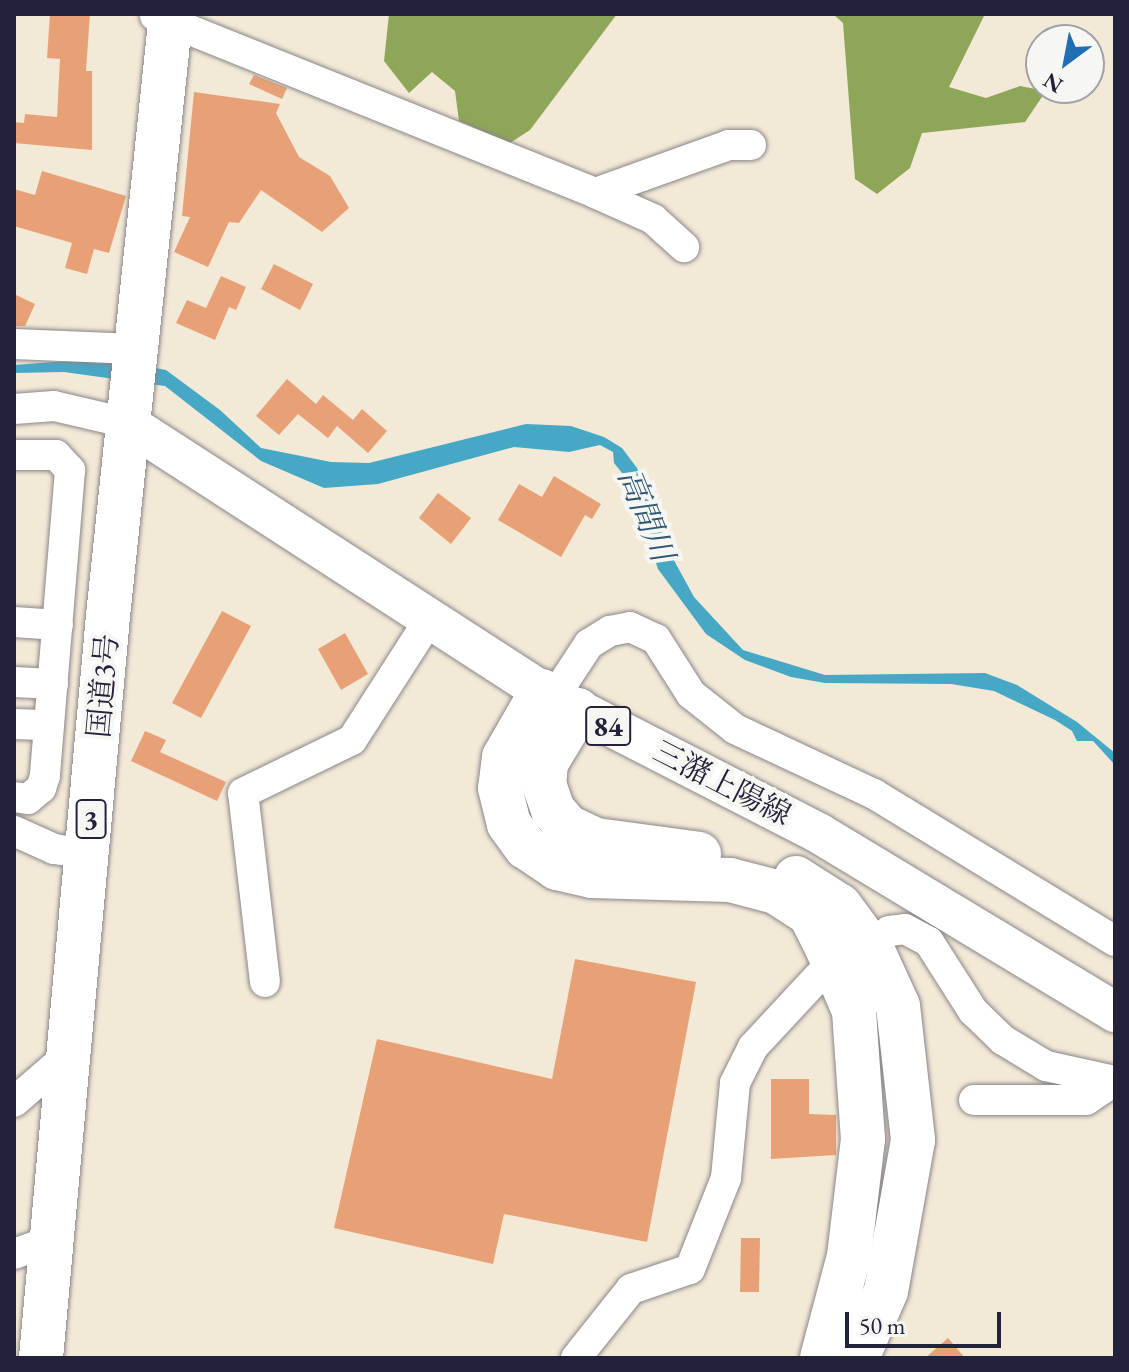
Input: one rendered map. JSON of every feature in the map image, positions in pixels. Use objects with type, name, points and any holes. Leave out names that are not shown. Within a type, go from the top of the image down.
[{"type":"highway","name":"国道3号","points":[[41,1358],[32,1247],[67,1056],[164,17]]},
{"type":"highway","points":[[558,699],[544,784],[553,810],[568,827],[596,840],[758,863],[793,876],[840,906],[873,951],[898,1006],[913,1140],[886,1291],[857,1358]]},
{"type":"highway","points":[[558,699],[504,757],[500,788],[509,824],[526,847],[557,868],[592,876],[730,880],[776,892],[810,914],[854,1011],[863,1139],[849,1256],[822,1358]]},
{"type":"highway","points":[[886,1291],[891,1358]]},
{"type":"main road","name":"三潴上陽線","points":[[132,382],[429,620],[558,699],[820,834],[1109,1008]]},
{"type":"street","points":[[164,17],[595,193],[653,219],[684,247]]},
{"type":"street","points":[[595,193],[729,145],[751,145]]},
{"type":"street","points":[[14,344],[132,382]]},
{"type":"street","points":[[14,409],[54,406],[132,382]]},
{"type":"street","points":[[14,455],[56,455],[70,470],[53,684],[41,788],[28,799],[14,797]]},
{"type":"street","points":[[265,982],[243,793],[352,740],[429,620]]},
{"type":"street","points":[[14,622],[58,625]]},
{"type":"street","points":[[558,699],[589,644],[610,631],[630,627],[656,639],[691,694],[735,729],[874,794],[1115,941]]},
{"type":"street","points":[[14,682],[53,684]]},
{"type":"street","points":[[14,724],[49,725]]},
{"type":"street","points":[[14,831],[54,849],[88,854]]},
{"type":"street","points":[[889,931],[905,929],[929,942],[973,1011],[1003,1040],[1046,1066],[1115,1081]]},
{"type":"street","points":[[576,1358],[631,1289],[690,1269],[726,1178],[735,1083],[753,1047],[818,977]]},
{"type":"street","points":[[14,1102],[67,1056]]},
{"type":"street","points":[[974,1100],[1086,1100],[1115,1081]]},
{"type":"green space","points":[[389,14],[617,14],[530,130],[510,143],[459,121],[455,91],[432,72],[409,93],[384,61]]},
{"type":"green space","points":[[833,14],[985,14],[949,87],[986,98],[1025,87],[1025,104],[1037,104],[1025,122],[922,133],[910,168],[877,194],[855,179],[843,23]]},
{"type":"water","name":"高間川","points":[[104,358],[166,370],[220,410],[261,448],[331,462],[369,463],[526,424],[571,426],[604,437],[622,448],[637,468],[670,553],[694,597],[743,650],[825,675],[985,673],[1017,685],[1077,722],[1115,753],[1115,765],[1093,741],[1077,741],[1072,731],[1055,720],[994,691],[951,684],[825,683],[791,677],[745,660],[706,634],[658,569],[641,518],[639,494],[614,463],[613,452],[600,445],[569,452],[514,447],[378,484],[324,488],[261,461],[165,386],[64,372],[14,373],[14,365]]},
{"type":"building","points":[[50,14],[90,14],[86,71],[92,71],[92,150],[14,143],[14,122],[24,123],[25,114],[57,117],[60,59],[47,58]]},
{"type":"building","points":[[254,75],[287,88],[282,99],[249,84]]},
{"type":"building","points":[[194,92],[280,104],[276,113],[299,157],[330,176],[349,208],[322,232],[261,190],[239,223],[229,222],[208,267],[174,252],[190,217],[182,216]]},
{"type":"building","points":[[42,171],[126,196],[109,253],[94,249],[87,274],[65,268],[72,243],[14,226],[14,189],[35,195]]},
{"type":"building","points":[[274,264],[313,284],[300,310],[261,289]]},
{"type":"building","points":[[221,276],[246,287],[236,310],[229,307],[215,340],[176,323],[187,300],[206,308]]},
{"type":"building","points":[[14,294],[35,304],[25,326],[14,326]]},
{"type":"building","points":[[287,379],[316,404],[323,395],[353,420],[362,409],[387,431],[368,453],[337,426],[328,438],[298,414],[279,435],[256,416]]},
{"type":"building","points":[[554,476],[601,504],[592,519],[585,515],[561,557],[498,520],[519,484],[542,497]]},
{"type":"building","points":[[438,493],[471,518],[451,544],[419,518]]},
{"type":"building","points":[[222,611],[251,626],[201,718],[172,703]]},
{"type":"building","points":[[345,633],[368,674],[341,690],[318,649]]},
{"type":"building","points":[[145,731],[166,740],[160,752],[226,782],[217,801],[131,761]]},
{"type":"building","points":[[575,959],[696,982],[647,1242],[504,1214],[493,1264],[334,1228],[377,1039],[552,1079]]},
{"type":"building","points":[[771,1079],[809,1079],[809,1114],[836,1115],[836,1155],[771,1159]]},
{"type":"building","points":[[741,1238],[760,1238],[759,1292],[740,1292]]},
{"type":"building","points":[[948,1338],[965,1358],[925,1358]]}]
